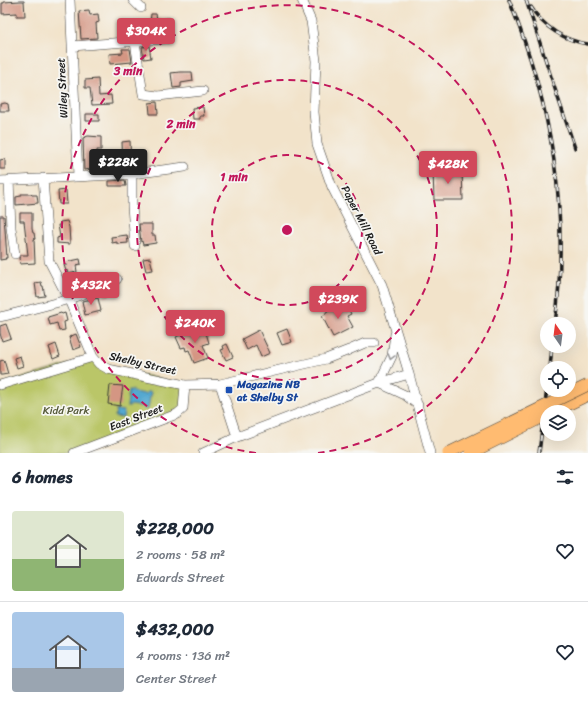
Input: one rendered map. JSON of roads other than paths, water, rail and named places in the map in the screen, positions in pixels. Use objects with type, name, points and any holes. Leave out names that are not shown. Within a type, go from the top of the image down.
[{"type":"main road","points":[[448,453],[588,385]]},
{"type":"main road","points":[[567,405],[588,394]]},
{"type":"main road","points":[[471,453],[540,417]]},
{"type":"street","name":"Wiley Street","points":[[70,0],[78,176]]},
{"type":"street","points":[[133,0],[141,8]]},
{"type":"street","name":"Paper Mill Road","points":[[302,0],[311,20],[316,61],[314,112],[317,144],[332,188],[382,285],[418,405],[429,450]]},
{"type":"street","points":[[72,46],[166,39]]},
{"type":"street","points":[[135,42],[143,94],[158,96],[203,91]]},
{"type":"street","points":[[15,254],[4,180],[132,174],[185,167]]},
{"type":"street","points":[[132,174],[134,246]]},
{"type":"street","name":"Shelby Street","points":[[42,178],[49,261],[69,300],[93,357],[99,364],[108,369],[185,385],[220,384],[326,359],[365,343],[374,343]]},
{"type":"street","points":[[0,317],[69,300],[117,279]]},
{"type":"street","points":[[379,383],[392,356],[395,329]]},
{"type":"street","points":[[0,385],[93,357]]},
{"type":"street","points":[[203,453],[237,437],[379,383],[409,374]]},
{"type":"street","points":[[379,383],[405,395],[418,405]]},
{"type":"street","points":[[220,384],[237,437]]},
{"type":"street","name":"East Street","points":[[74,453],[177,414],[183,409],[185,385]]},
{"type":"street","points":[[564,405],[588,394]]},
{"type":"street","points":[[462,453],[540,416]]},
{"type":"water","points":[[129,390],[146,394],[147,392],[151,392],[148,409],[131,405],[127,406]]},
{"type":"water","points":[[116,410],[124,411],[123,418],[115,417]]},
{"type":"railway","points":[[509,0],[524,40],[536,79],[554,159],[560,240],[559,282],[556,317]]},
{"type":"railway","points":[[526,0],[575,148]]},
{"type":"railway","points":[[531,7],[542,21],[555,32],[571,40],[588,44]]},
{"type":"railway","points":[[551,353],[551,361]]},
{"type":"railway","points":[[539,453],[546,397]]},
{"type":"place","name":"Magazine NB at Shelby St","points":[[229,390]]},
{"type":"park label","name":"Kidd Park","points":[[66,410]]}]
